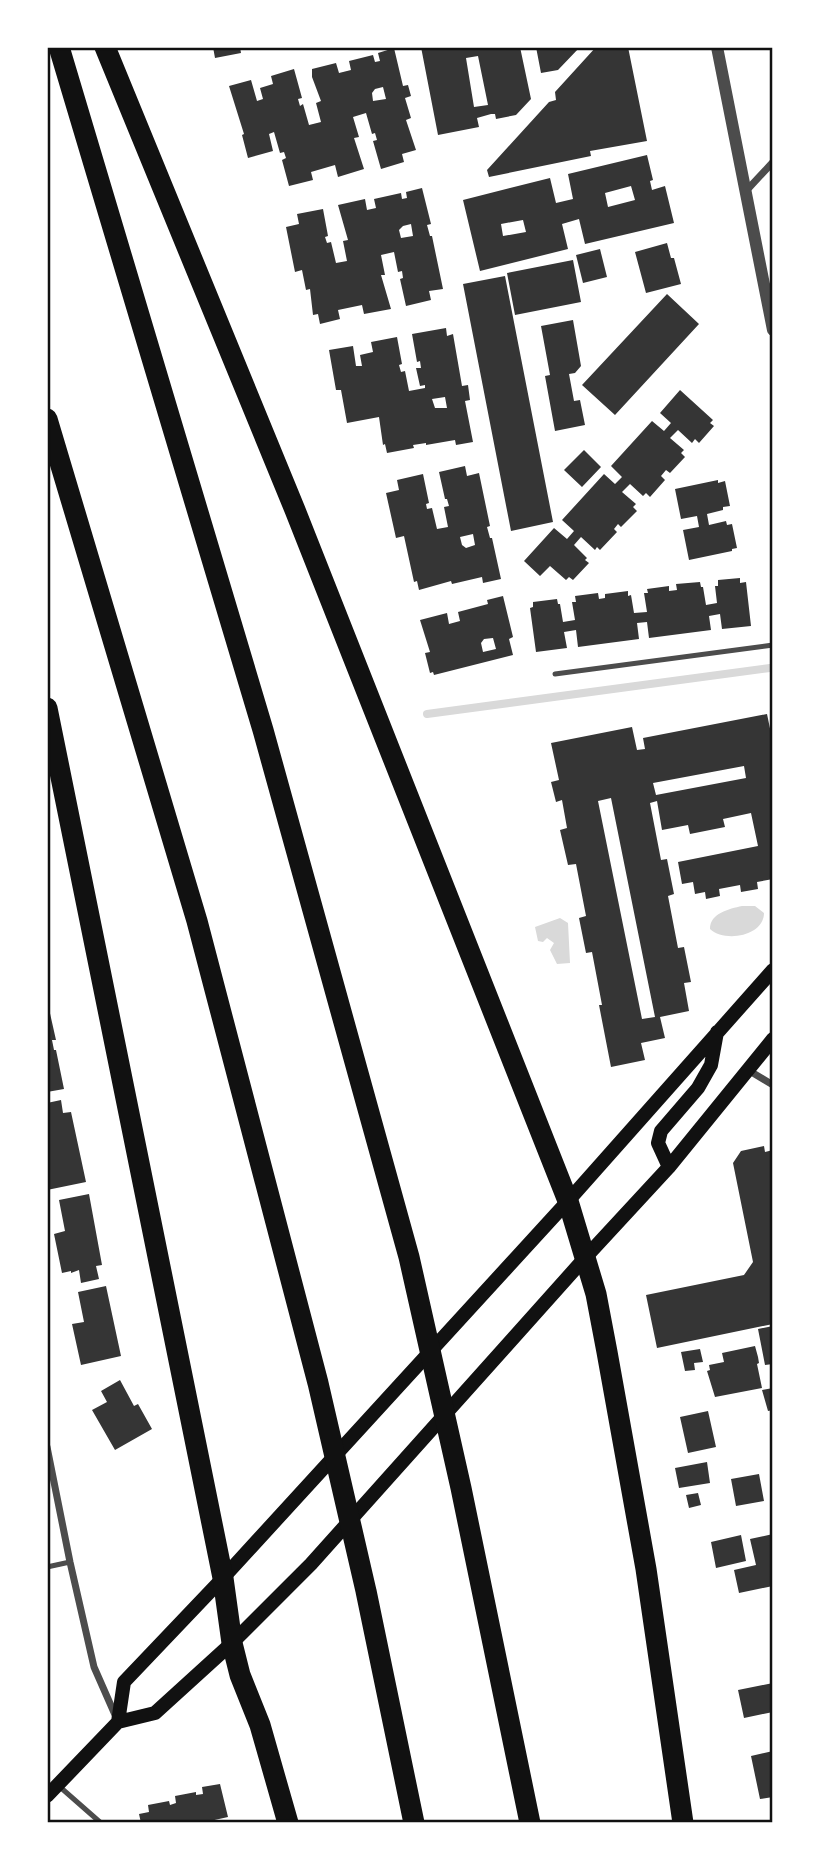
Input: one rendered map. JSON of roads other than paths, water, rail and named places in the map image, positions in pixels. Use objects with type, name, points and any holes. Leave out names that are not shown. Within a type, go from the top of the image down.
[{"type":"highway","points":[[59,47],[263,730],[409,1256],[461,1488],[530,1823]]},
{"type":"highway","points":[[105,47],[305,536],[568,1201],[596,1294],[646,1569],[683,1823]]},
{"type":"highway","points":[[47,419],[197,921],[318,1383],[366,1591],[414,1823]]},
{"type":"highway","points":[[47,708],[223,1578],[232,1643],[240,1675],[260,1725],[288,1823]]},
{"type":"main road","points":[[118,1722],[124,1682],[223,1578],[568,1201],[773,970]]},
{"type":"main road","points":[[669,1167],[658,1143],[661,1131],[698,1088],[711,1065],[718,1031]]},
{"type":"main road","points":[[47,1796],[118,1722],[155,1713],[232,1643],[311,1564],[669,1167],[773,1039]]},
{"type":"street","points":[[717,47],[773,330]]},
{"type":"street","points":[[746,191],[773,162]]},
{"type":"street","points":[[748,1070],[773,1085]]},
{"type":"street","points":[[47,1447],[94,1667],[118,1722]]},
{"type":"lane","points":[[555,674],[773,645]]},
{"type":"lane","points":[[47,1567],[70,1562]]},
{"type":"lane","points":[[58,1784],[101,1823]]},
{"type":"waterway","points":[[427,714],[770,668]]}]
